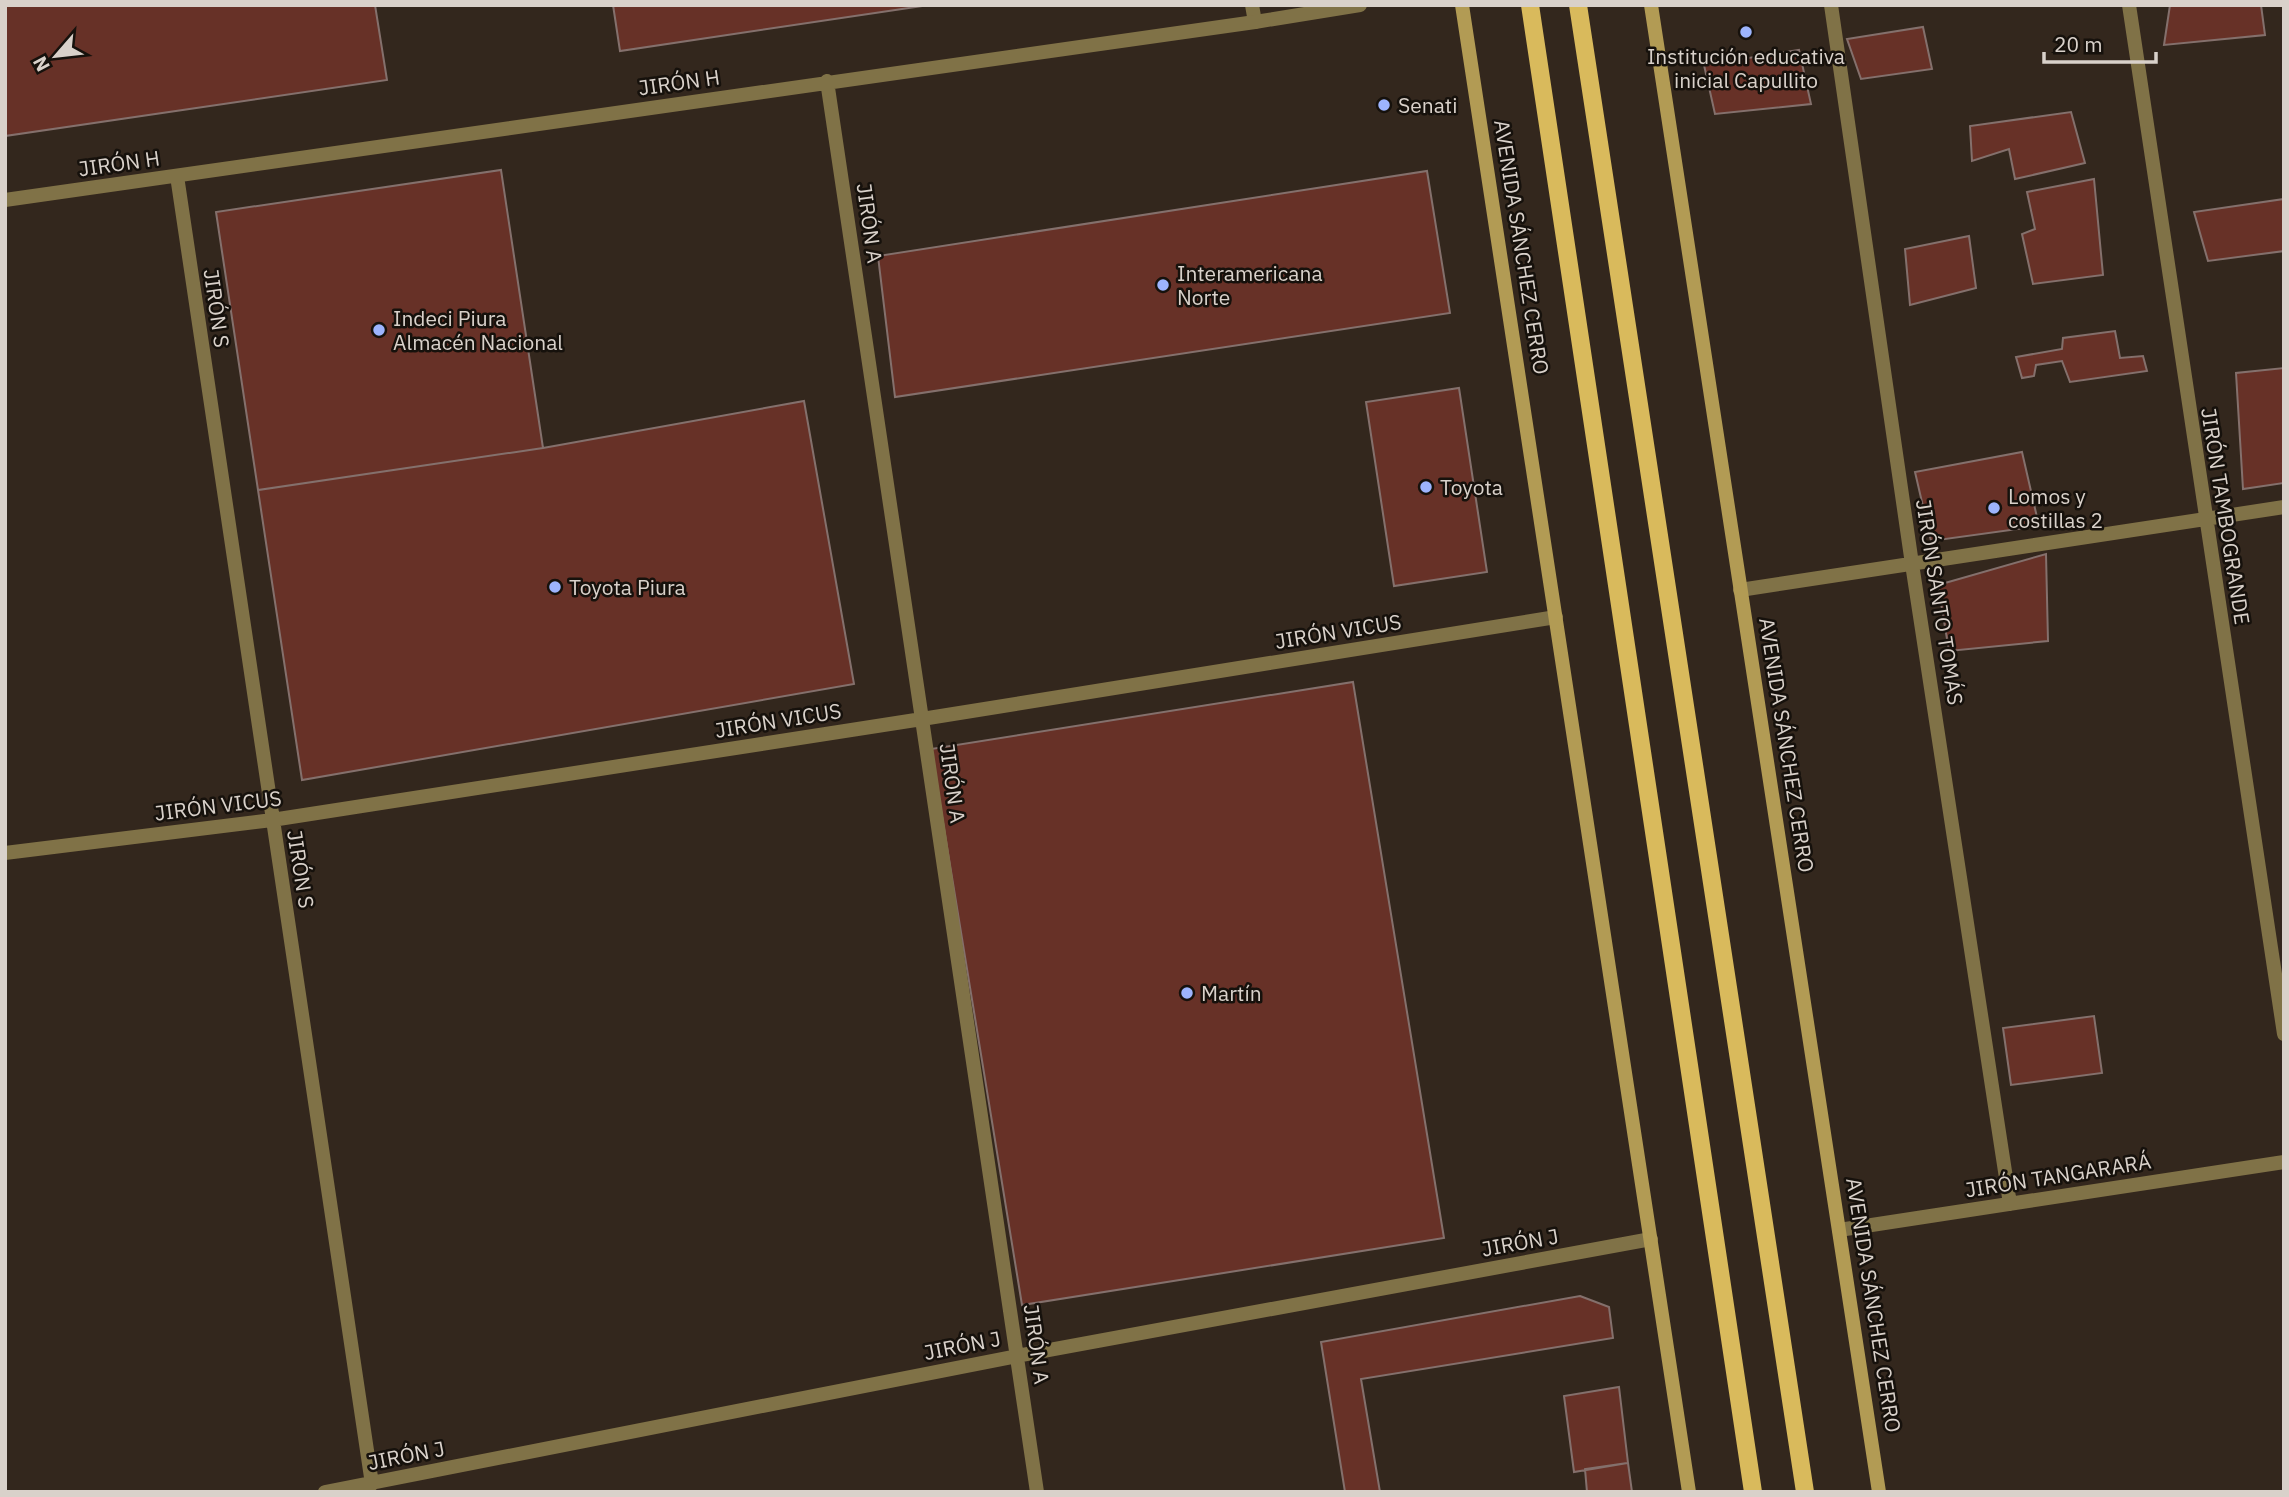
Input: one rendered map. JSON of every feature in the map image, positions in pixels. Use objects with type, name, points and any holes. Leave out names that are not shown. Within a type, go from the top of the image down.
[{"type":"main road","name":"AVENIDA SÁNCHEZ CERRO","points":[[1462,5],[1689,1492]]},
{"type":"main road","name":"AVENIDA SÁNCHEZ CERRO","points":[[1530,5],[1753,1492]]},
{"type":"main road","points":[[1578,5],[1805,1492]]},
{"type":"main road","name":"AVENIDA SÁNCHEZ CERRO","points":[[1651,5],[1879,1492]]},
{"type":"street","points":[[1252,5],[1255,22]]},
{"type":"street","name":"JIRÓN H","points":[[5,200],[1360,5]]},
{"type":"street","name":"JIRÓN SANTO TOMÁS","points":[[1831,5],[1912,564],[2010,1204]]},
{"type":"street","name":"JIRÓN TAMBOGRANDE","points":[[2129,5],[2284,1034]]},
{"type":"street","name":"JIRÓN A","points":[[827,81],[1037,1492]]},
{"type":"street","name":"JIRÓN S","points":[[177,176],[372,1483]]},
{"type":"street","points":[[1740,590],[2284,507]]},
{"type":"street","name":"JIRÓN VICUS","points":[[5,853],[272,820],[1556,617]]},
{"type":"street","name":"JIRÓN TANGARARÁ","points":[[1839,1230],[2284,1162]]},
{"type":"street","name":"JIRÓN J","points":[[325,1492],[1017,1356],[1651,1240]]},
{"type":"building","points":[[5,5],[375,5],[387,80],[5,136]]},
{"type":"building","points":[[613,5],[929,5],[620,51]]},
{"type":"building","points":[[2170,5],[2261,5],[2265,35],[2164,45]]},
{"type":"building","points":[[1923,27],[1932,69],[1861,79],[1847,39]]},
{"type":"building","points":[[1799,50],[1811,104],[1715,114],[1704,65]]},
{"type":"building","points":[[2071,112],[2085,163],[2015,179],[2009,149],[1972,161],[1970,126]]},
{"type":"building","name":"Indeci Piura Almacén Nacional","points":[[501,170],[543,448],[258,490],[216,212]]},
{"type":"building","name":"Interamericana Norte","points":[[1427,171],[1450,313],[895,397],[878,256]]},
{"type":"building","points":[[2094,179],[2103,275],[2033,284],[2022,234],[2035,229],[2027,192]]},
{"type":"building","points":[[2284,199],[2284,251],[2208,261],[2194,212]]},
{"type":"building","points":[[1969,236],[1976,288],[1910,305],[1905,249]]},
{"type":"building","points":[[2115,331],[2120,358],[2143,356],[2147,371],[2070,382],[2062,361],[2036,365],[2034,376],[2022,378],[2016,357],[2062,349],[2063,338]]},
{"type":"building","points":[[2284,368],[2284,483],[2243,489],[2236,373]]},
{"type":"building","name":"Toyota","points":[[1459,388],[1487,572],[1394,586],[1366,402]]},
{"type":"building","name":"Toyota Piura","points":[[804,401],[854,684],[302,780],[258,490],[543,448]]},
{"type":"building","points":[[2022,452],[2039,526],[1931,541],[1915,472]]},
{"type":"building","points":[[2046,554],[2048,641],[1949,651],[1938,585]]},
{"type":"building","name":"Martín","points":[[1353,682],[1444,1238],[1022,1305],[931,749]]},
{"type":"building","points":[[2094,1016],[2102,1073],[2011,1085],[2003,1028]]},
{"type":"building","points":[[1580,1296],[1609,1307],[1613,1338],[1361,1379],[1380,1492],[1345,1492],[1321,1342]]},
{"type":"building","points":[[1619,1387],[1628,1463],[1574,1472],[1564,1396]]},
{"type":"building","points":[[1628,1463],[1632,1492],[1587,1492],[1585,1469]]},
{"type":"place","name":"Institución educativa inicial Capullito","points":[[1746,32]]},
{"type":"place","name":"Senati","points":[[1384,105]]},
{"type":"place","name":"Interamericana Norte","points":[[1163,285]]},
{"type":"place","name":"Indeci Piura Almacén Nacional","points":[[379,330]]},
{"type":"place","name":"Toyota","points":[[1426,487]]},
{"type":"place","name":"Lomos y costillas 2","points":[[1994,508]]},
{"type":"place","name":"Toyota Piura","points":[[555,587]]},
{"type":"place","name":"Martín","points":[[1187,993]]}]
